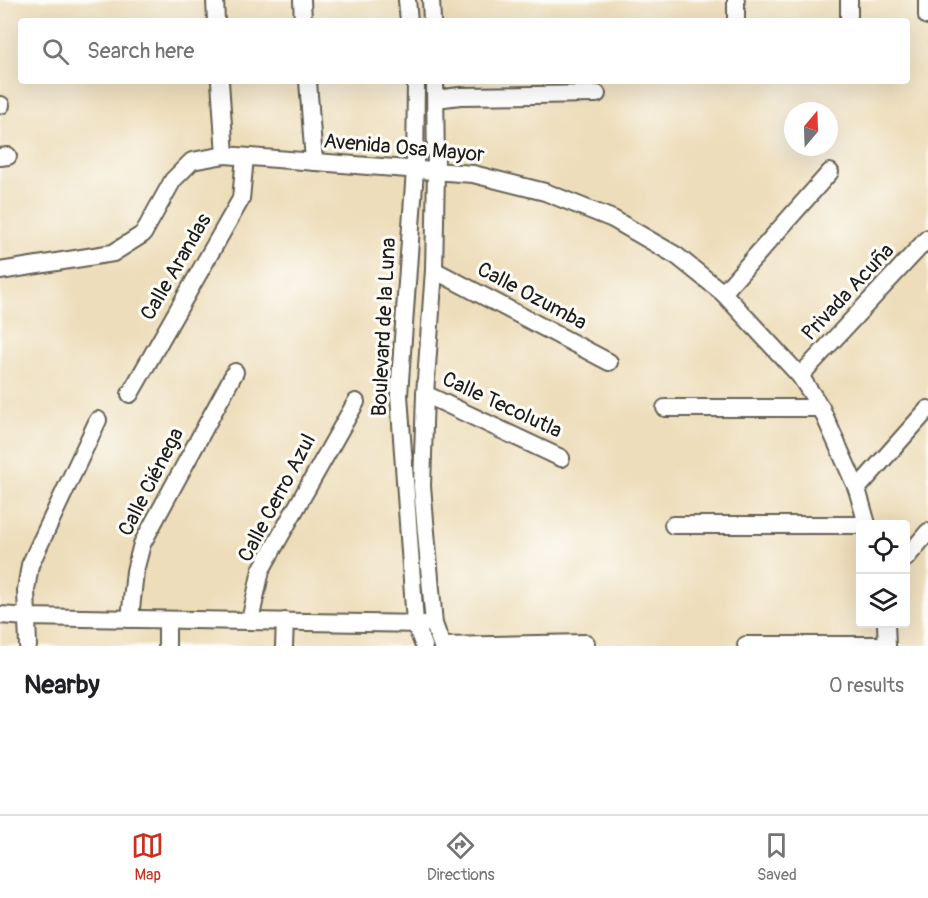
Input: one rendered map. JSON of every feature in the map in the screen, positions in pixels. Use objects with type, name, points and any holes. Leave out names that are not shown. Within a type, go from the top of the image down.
[{"type":"street","points":[[215,0],[216,18]]},
{"type":"street","points":[[302,0],[303,18]]},
{"type":"street","points":[[407,0],[409,18]]},
{"type":"street","points":[[431,0],[432,18]]},
{"type":"street","points":[[736,0],[736,18]]},
{"type":"street","points":[[849,0],[849,18]]},
{"type":"street","points":[[927,0],[927,16]]},
{"type":"street","points":[[220,84],[225,155]]},
{"type":"street","points":[[308,84],[314,162]]},
{"type":"street","name":"Boulevard de la Luna","points":[[416,84],[415,170],[399,395],[415,623],[424,646]]},
{"type":"street","name":"Boulevard de la Luna","points":[[435,84],[434,270],[425,394],[422,486],[434,624],[442,646]]},
{"type":"street","points":[[436,99],[460,96],[597,94]]},
{"type":"street","name":"Avenida Osa Mayor","points":[[0,271],[113,253],[143,234],[173,180],[192,161],[225,155],[473,174],[544,192],[614,219],[677,256],[723,293],[800,376],[821,408],[857,489],[866,520]]},
{"type":"street","name":"Calle Arandas","points":[[130,394],[241,199],[245,157]]},
{"type":"street","points":[[723,293],[830,172]]},
{"type":"street","name":"Privada Acuña","points":[[800,376],[928,238]]},
{"type":"street","name":"Calle Ozumba","points":[[434,270],[609,362]]},
{"type":"street","points":[[406,312],[430,314]]},
{"type":"street","name":"Calle Ciénega","points":[[130,619],[135,571],[141,544],[235,372]]},
{"type":"street","name":"Calle Tecolutla","points":[[425,394],[561,458]]},
{"type":"street","name":"Calle Cerro Azul","points":[[250,621],[261,570],[356,402]]},
{"type":"street","points":[[665,408],[821,408]]},
{"type":"street","points":[[857,489],[928,409]]},
{"type":"street","points":[[28,646],[26,590],[30,566],[98,420]]},
{"type":"street","points":[[401,444],[423,444]]},
{"type":"street","points":[[672,525],[856,525]]},
{"type":"street","points":[[910,553],[928,532]]},
{"type":"street","points":[[0,615],[434,624]]},
{"type":"street","points":[[167,620],[167,646]]},
{"type":"street","points":[[285,621],[285,646]]},
{"type":"street","points":[[746,645],[887,645],[886,628]]},
{"type":"street","points":[[442,646],[586,643]]}]
